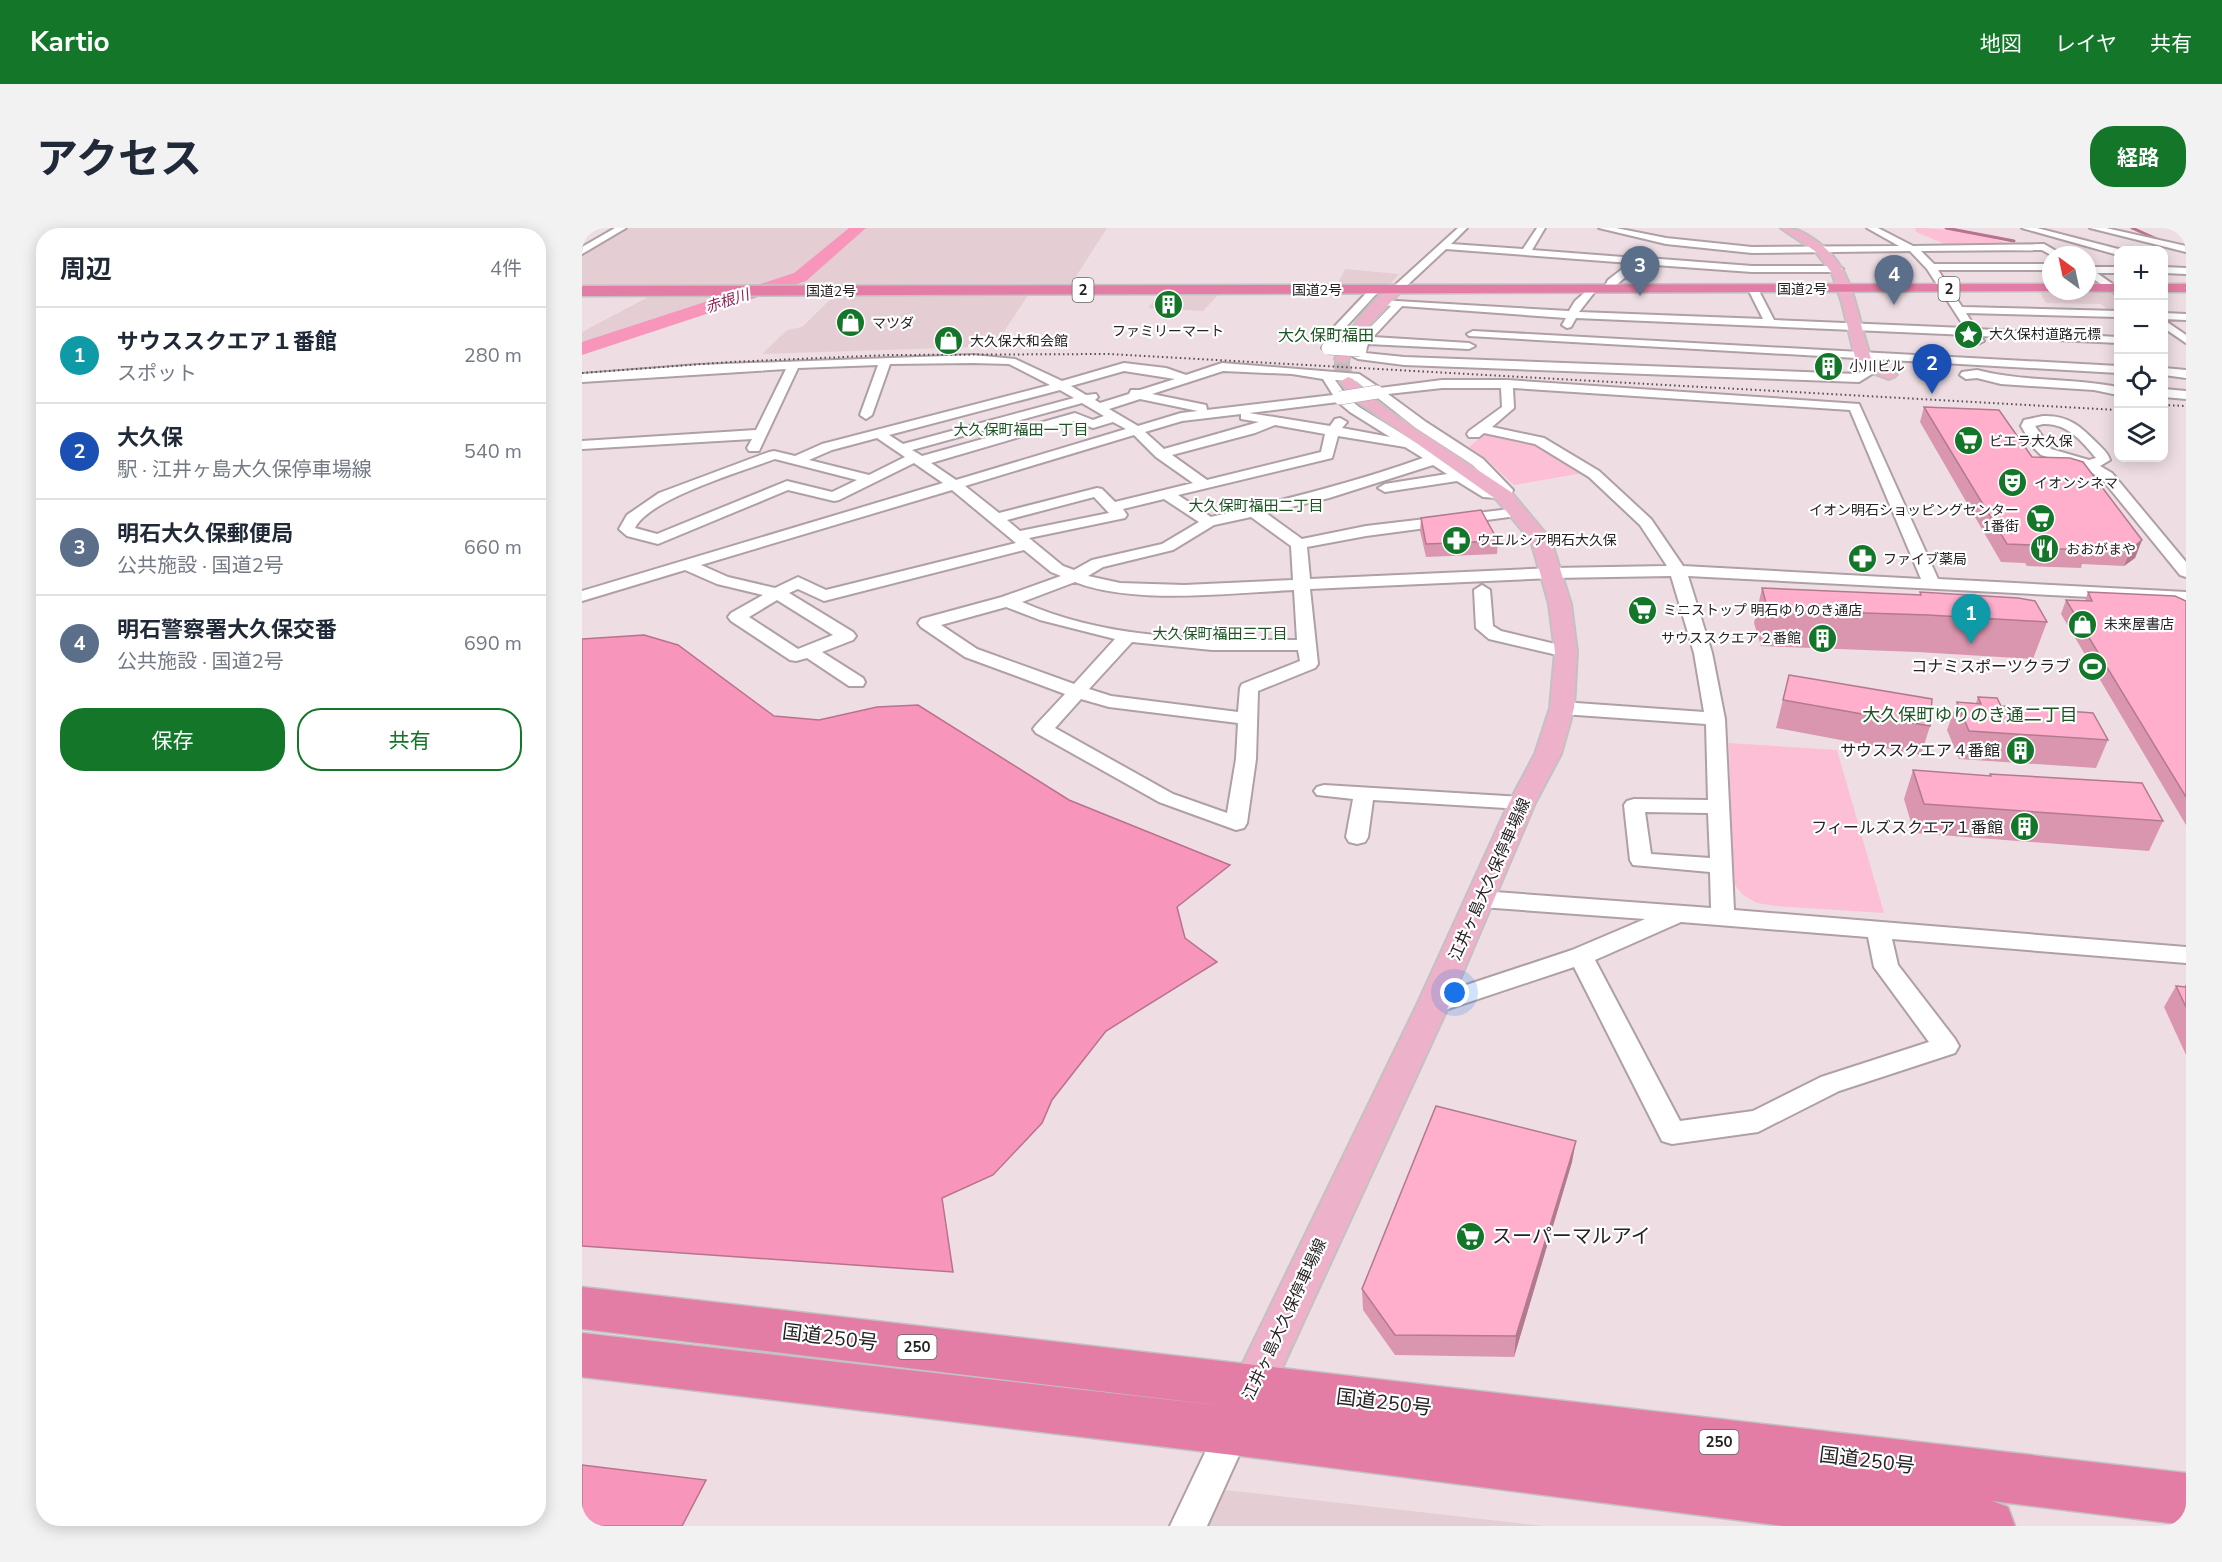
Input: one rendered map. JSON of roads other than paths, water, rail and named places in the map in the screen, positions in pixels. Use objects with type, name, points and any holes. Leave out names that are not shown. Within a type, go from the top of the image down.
[{"type":"highway","name":"国道2号","points":[[582,291],[1397,297],[1609,288],[2042,288]]},
{"type":"highway","points":[[2168,288],[2186,288]]},
{"type":"highway","points":[[2096,289],[2114,290]]},
{"type":"highway","name":"国道250号","points":[[582,1308],[2186,1499]]},
{"type":"highway","points":[[582,1355],[1233,1431],[1989,1526]]},
{"type":"main road","points":[[1787,228],[1822,250],[1838,269],[1868,366],[1894,374]]},
{"type":"main road","points":[[1348,366],[1346,346],[1379,296]]},
{"type":"main road","name":"江井ヶ島大久保停車場線","points":[[1233,1431],[1252,1386],[1433,1005],[1522,803],[1548,754],[1562,708],[1566,652],[1560,604],[1541,540],[1511,504],[1389,418],[1348,366]]},
{"type":"street","points":[[582,251],[622,228]]},
{"type":"street","points":[[1353,411],[1348,366],[1397,297],[1443,246],[1463,228]]},
{"type":"street","points":[[1526,252],[1541,228]]},
{"type":"street","points":[[1604,228],[1666,241],[1752,250],[2042,247]]},
{"type":"street","points":[[1871,228],[1915,250],[1931,267],[1974,332],[1979,366],[2001,380],[2094,386],[2114,390]]},
{"type":"street","points":[[2026,228],[2114,251]]},
{"type":"street","points":[[2094,228],[2185,246]]},
{"type":"street","points":[[1882,233],[1901,231]]},
{"type":"street","points":[[2064,237],[2111,232]]},
{"type":"street","points":[[1609,288],[1612,282],[1676,233]]},
{"type":"street","points":[[2143,239],[2146,234],[2162,234]]},
{"type":"street","points":[[1443,246],[1752,269],[1838,269]]},
{"type":"street","points":[[1988,248],[2014,267]]},
{"type":"street","points":[[1931,267],[2042,267]]},
{"type":"street","points":[[2096,271],[2114,270]]},
{"type":"street","points":[[2168,270],[2186,271]]},
{"type":"street","points":[[2096,277],[2114,289]]},
{"type":"street","points":[[1557,339],[1574,315],[1579,303],[1592,289]]},
{"type":"street","points":[[1753,289],[1770,323]]},
{"type":"street","points":[[1379,296],[1339,328],[1328,348],[1377,392],[1442,384],[1507,384],[1855,407],[1931,582]]},
{"type":"street","points":[[1397,297],[1478,322],[1557,339],[1650,344],[1727,334],[1770,323],[2114,340]]},
{"type":"street","points":[[1959,310],[2114,314]]},
{"type":"street","points":[[1478,322],[1574,315],[1891,358],[1979,366],[2114,370]]},
{"type":"street","points":[[2168,316],[2186,316]]},
{"type":"street","points":[[1464,362],[1478,322]]},
{"type":"street","points":[[2168,327],[2186,342]]},
{"type":"street","points":[[2168,342],[2186,342]]},
{"type":"street","points":[[1623,367],[1647,351],[1650,344]]},
{"type":"street","points":[[1099,408],[1222,367],[1294,371],[1301,374],[1469,346]]},
{"type":"street","points":[[582,378],[794,364],[973,359],[1011,362],[1062,386],[1136,430],[1161,454],[1204,484]]},
{"type":"street","points":[[866,415],[885,361]]},
{"type":"street","points":[[582,596],[1180,417],[1224,412],[1348,366],[1464,362],[1859,378],[1874,369]]},
{"type":"street","points":[[794,364],[752,451],[774,454],[869,479]]},
{"type":"street","points":[[1348,366],[1359,378],[1420,425],[1479,462],[1506,490],[1511,504]]},
{"type":"street","points":[[1955,375],[1979,366]]},
{"type":"street","points":[[797,460],[827,447],[1062,386],[1124,367],[1166,372],[1184,378]]},
{"type":"street","points":[[2168,372],[2186,374]]},
{"type":"street","points":[[1456,447],[1508,408],[1507,384]]},
{"type":"street","points":[[901,449],[1118,389],[1157,400],[1332,432],[1407,443]]},
{"type":"street","points":[[2168,393],[2186,395]]},
{"type":"street","points":[[1113,507],[1327,455],[1332,432],[1346,413],[1353,411],[1368,417],[1488,494],[1511,504]]},
{"type":"street","points":[[774,454],[663,496],[632,518],[627,529],[632,533],[658,539],[787,484],[834,497],[917,459],[1075,417],[1093,424],[1115,417]]},
{"type":"street","points":[[1161,454],[1250,430],[1273,421]]},
{"type":"street","points":[[2089,465],[2103,460],[2102,456],[2073,425],[2042,421],[2029,423],[2028,426],[2041,448],[2046,452],[2089,465],[2107,476],[2186,572]]},
{"type":"street","points":[[1482,429],[1539,441],[1594,474],[1646,522],[1678,571],[1703,653],[1715,719],[1723,916]]},
{"type":"street","points":[[582,446],[761,434]]},
{"type":"street","points":[[879,434],[955,485],[1057,569],[1095,584],[1148,591],[1552,573],[1678,571],[1931,582],[2186,597]]},
{"type":"street","points":[[1324,495],[1432,460]]},
{"type":"street","points":[[1273,468],[1299,490],[1334,496],[1459,476]]},
{"type":"street","points":[[1248,718],[1109,701],[1078,692],[971,653],[927,623],[1008,601],[1074,577],[1098,563],[1167,547],[1209,522],[1252,510],[1299,490]]},
{"type":"street","points":[[687,565],[723,582],[777,593],[847,636],[796,656],[736,617],[777,593],[798,582],[824,596],[1120,515],[1097,492],[995,519]]},
{"type":"street","points":[[1166,494],[1209,522]]},
{"type":"street","points":[[1252,510],[1299,543],[1511,504]]},
{"type":"street","points":[[1126,638],[1043,729],[1166,798],[1236,823],[1246,759],[1249,688],[1309,664],[1299,543]]},
{"type":"street","points":[[1482,590],[1485,628],[1495,635],[1566,652]]},
{"type":"street","points":[[1008,601],[1019,607],[1077,626],[1126,638],[1200,645],[1306,645]]},
{"type":"street","points":[[810,652],[856,682]]},
{"type":"street","points":[[1562,708],[1715,719]]},
{"type":"street","points":[[1324,791],[1522,803]]},
{"type":"street","points":[[1357,837],[1364,794]]},
{"type":"street","points":[[1719,807],[1634,805],[1641,860],[1721,866]]},
{"type":"street","points":[[1480,899],[1723,916],[2186,956]]},
{"type":"street","points":[[1433,1005],[1581,956],[1680,913]]},
{"type":"street","points":[[1581,956],[1672,1133],[1758,1121],[1830,1084],[1946,1046],[1886,967],[1878,930]]},
{"type":"street","points":[[1188,1526],[1233,1431]]},
{"type":"waterway","name":"赤根川","points":[[582,349],[800,277],[858,228]]},
{"type":"waterway","points":[[1946,228],[2014,241]]},
{"type":"waterway","points":[[2132,228],[2159,240]]},
{"type":"tunnel","points":[[1342,359],[1342,368],[1348,382]]},
{"type":"railway","points":[[582,373],[730,362],[889,355],[1108,354],[2114,410]]},
{"type":"railway","points":[[2168,405],[2186,406]]},
{"type":"place","name":"明石大久保郵便局","points":[[1640,296]]},
{"type":"place","name":"ファミリーマート","points":[[1168,304]]},
{"type":"place","name":"明石警察署大久保交番","points":[[1894,305]]},
{"type":"place","name":"マツダ","points":[[851,323]]},
{"type":"place","name":"大久保村道路元標","points":[[1968,334]]},
{"type":"place","name":"大久保大和会館","points":[[949,341]]},
{"type":"place","name":"小川ビル","points":[[1828,366]]},
{"type":"place","name":"大久保","points":[[1932,394]]},
{"type":"place","name":"ビエラ大久保","points":[[1968,441]]},
{"type":"place","name":"イオンシネマ","points":[[2013,483]]},
{"type":"place","name":"イオン明石ショッピングセンター 1番街","points":[[2040,518]]},
{"type":"place","name":"ウエルシア明石大久保","points":[[1456,540]]},
{"type":"place","name":"おおがまや","points":[[2045,549]]},
{"type":"place","name":"ファイブ薬局","points":[[1862,559]]},
{"type":"place","name":"ミニストップ 明石ゆりのき通店","points":[[1642,610]]},
{"type":"place","name":"未来屋書店","points":[[2083,624]]},
{"type":"place","name":"サウススクエア２番館","points":[[1822,638]]},
{"type":"place","name":"サウススクエア１番館","points":[[1971,644]]},
{"type":"place","name":"コナミスポーツクラブ","points":[[2092,666]]},
{"type":"place","name":"サウススクエア４番館","points":[[2021,750]]},
{"type":"place","name":"フィールズスクエア１番館","points":[[2024,827]]},
{"type":"place","name":"スーパーマルアイ","points":[[1471,1236]]},
{"type":"district","name":"大久保町福田","points":[[1326,335]]},
{"type":"district","name":"大久保町福田一丁目","points":[[1021,430]]},
{"type":"district","name":"大久保町福田二丁目","points":[[1256,506]]},
{"type":"district","name":"大久保町福田三丁目","points":[[1220,634]]},
{"type":"district","name":"大久保町ゆりのき通二丁目","points":[[1970,715]]}]
